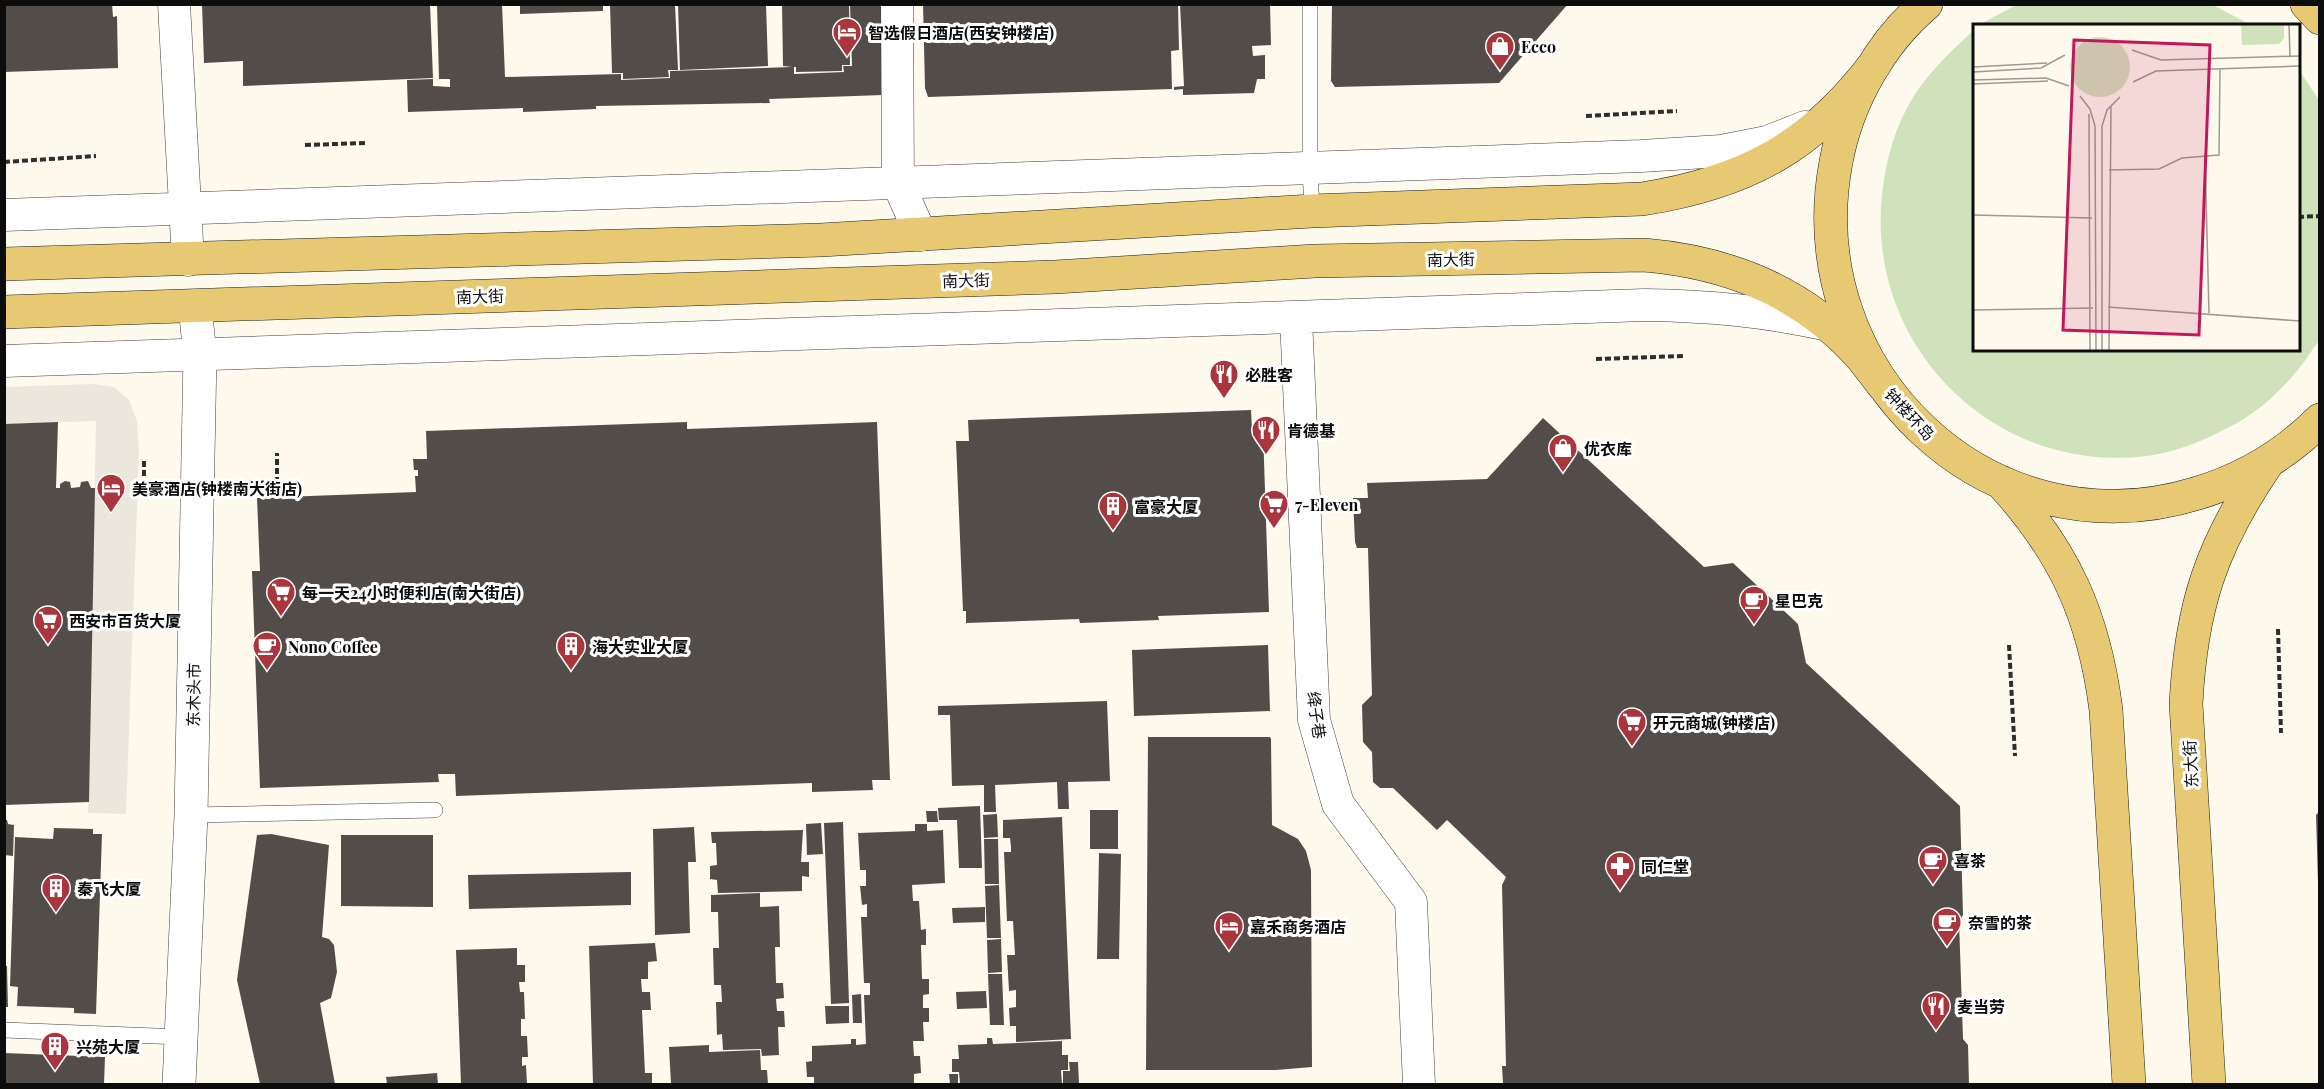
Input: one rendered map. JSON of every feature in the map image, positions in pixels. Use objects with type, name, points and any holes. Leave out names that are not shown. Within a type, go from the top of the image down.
[{"type":"main road","name":"钟楼环岛","points":[[1926,4],[1910,18],[1875,64],[1854,101],[1839,142],[1832,183],[1830,226],[1834,269],[1844,310],[1861,350],[1907,416],[1966,464],[2000,481],[2059,500],[2090,505],[2153,504],[2213,489],[2242,477],[2269,461],[2292,445],[2319,420]]},
{"type":"main road","points":[[2307,4],[2319,18]]},
{"type":"main road","points":[[4,264],[188,260],[921,235],[1312,211],[1642,199],[1680,193],[1717,183],[1752,169],[1779,154],[1828,118],[1875,64]]},
{"type":"main road","name":"南大街","points":[[4,312],[1055,277],[1315,261],[1644,255],[1679,258],[1714,266],[1774,289],[1828,325],[1858,353],[1884,386]]},
{"type":"main road","name":"东大街","points":[[2209,1084],[2186,704],[2188,663],[2205,583],[2221,540],[2243,499],[2269,461]]},
{"type":"main road","points":[[2000,481],[2044,535],[2063,565],[2078,596],[2101,671],[2106,710],[2129,1084]]},
{"type":"street","points":[[174,4],[188,260]]},
{"type":"street","points":[[897,4],[898,183],[921,235]]},
{"type":"street","points":[[4,215],[1641,156],[1721,151],[1767,142],[1828,118]]},
{"type":"street","points":[[4,361],[1645,305],[1735,308],[1828,325]]},
{"type":"street","name":"东木头市","points":[[179,1084],[191,815],[200,355],[195,306]]},
{"type":"street","name":"绛子巷","points":[[1296,318],[1314,720],[1338,804],[1411,902],[1419,1084]]},
{"type":"lane","points":[[1310,4],[1312,211]]},
{"type":"lane","points":[[191,815],[435,810]]},
{"type":"lane","points":[[4,1030],[181,1038]]},
{"type":"path","points":[[1586,116],[1677,111]]},
{"type":"path","points":[[305,146],[365,143]]},
{"type":"path","points":[[4,162],[96,156]]},
{"type":"path","points":[[2300,217],[2319,216]]},
{"type":"path","points":[[1596,359],[1683,356]]},
{"type":"path","points":[[2278,629],[2281,733]]},
{"type":"path","points":[[2009,645],[2015,756]]},
{"type":"green space","points":[[2018,4],[2213,5],[2249,24],[1981,24]]},
{"type":"green space","points":[[1973,31],[1973,351],[2300,351],[2300,72],[2319,100],[2321,333],[2319,341],[2296,373],[2259,409],[2216,434],[2171,451],[2147,456],[2091,456],[2039,444],[1992,422],[1951,389],[1918,349],[1895,302],[1883,250],[1882,195],[1890,152],[1905,112],[1919,89],[1954,48]]},
{"type":"shaded area","points":[[93,384],[114,387],[129,400],[137,421],[139,452],[126,814],[88,813],[96,421],[5,424],[4,387]]},
{"type":"building","points":[[4,4],[112,4],[113,17],[117,16],[118,68],[4,72]]},
{"type":"building","points":[[202,4],[430,4],[433,78],[243,86],[243,61],[204,63]]},
{"type":"building","points":[[437,4],[502,4],[505,77],[621,74],[621,80],[670,78],[670,71],[792,67],[783,66],[782,4],[849,4],[850,65],[842,65],[842,71],[796,72],[796,67],[794,67],[794,74],[844,72],[843,66],[852,66],[850,4],[889,4],[883,95],[769,99],[770,103],[596,106],[596,109],[523,112],[523,108],[408,112],[407,80],[433,79],[433,86],[450,87],[450,79],[439,79]]},
{"type":"building","points":[[520,4],[603,4],[603,11],[520,14]]},
{"type":"building","points":[[610,4],[675,4],[678,70],[668,70],[669,77],[623,79],[623,73],[612,73]]},
{"type":"building","points":[[678,4],[766,4],[768,66],[680,70]]},
{"type":"building","points":[[923,4],[1178,4],[1179,50],[1171,51],[1172,89],[928,97],[925,88]]},
{"type":"building","points":[[1180,4],[1270,4],[1271,45],[1252,46],[1253,56],[1265,55],[1265,79],[1257,79],[1254,93],[1183,95],[1183,89],[1174,90],[1174,87],[1184,86]]},
{"type":"building","points":[[1332,4],[1568,4],[1499,83],[1335,87],[1331,81]]},
{"type":"building","name":"富豪大厦","points":[[1251,410],[1252,430],[1263,430],[1269,612],[1158,616],[1159,620],[1080,623],[1079,619],[966,623],[966,611],[963,611],[956,441],[969,441],[968,420]]},
{"type":"building","name":"开元商城(钟楼店)","points":[[1543,418],[1704,567],[1733,563],[1798,624],[1806,663],[1960,806],[1963,915],[1959,921],[1963,1039],[1968,1045],[1969,1084],[1503,1084],[1502,1066],[1506,1066],[1502,885],[1506,877],[1447,820],[1437,830],[1393,788],[1380,788],[1373,782],[1372,752],[1363,742],[1362,705],[1372,695],[1368,548],[1357,548],[1355,542],[1353,498],[1368,498],[1367,483],[1487,479]]},
{"type":"building","name":"西安市百货大厦","points":[[58,422],[56,488],[60,488],[60,484],[65,481],[70,482],[71,488],[80,487],[81,482],[88,481],[91,488],[95,488],[89,802],[4,805],[4,424]]},
{"type":"building","name":"海大实业大厦","points":[[687,422],[687,429],[877,422],[890,780],[872,780],[873,790],[812,792],[812,783],[456,796],[455,774],[438,774],[439,782],[260,788],[252,571],[260,571],[257,498],[416,492],[415,476],[418,476],[418,470],[414,470],[413,459],[427,459],[426,431]]},
{"type":"building","points":[[1268,645],[1270,711],[1134,716],[1132,650]]},
{"type":"building","points":[[1107,701],[1110,781],[1068,782],[1069,809],[1058,809],[1057,782],[995,785],[996,812],[984,812],[984,785],[952,786],[950,715],[938,715],[938,706]]},
{"type":"building","name":"嘉禾商务酒店","points":[[1148,737],[1270,737],[1271,739],[1272,825],[1298,839],[1306,851],[1311,870],[1312,1067],[1276,1070],[1146,1070]]},
{"type":"building","points":[[980,806],[982,868],[959,868],[957,820],[939,820],[938,808]]},
{"type":"building","points":[[1090,810],[1118,810],[1118,849],[1090,849]]},
{"type":"building","points":[[926,811],[937,811],[938,822],[927,822]]},
{"type":"building","points":[[2320,811],[2320,883],[2318,883],[2316,815]]},
{"type":"building","points":[[997,814],[998,837],[984,838],[983,815]]},
{"type":"building","points":[[1062,817],[1071,1039],[1016,1042],[1016,1026],[1010,1026],[1009,1008],[1016,1007],[1016,990],[1009,991],[1007,955],[1015,955],[1013,921],[1007,921],[1004,852],[1011,852],[1011,847],[1010,838],[1003,838],[1003,820]]},
{"type":"building","points":[[4,819],[8,824],[14,825],[13,856],[4,855]]},
{"type":"building","points":[[843,822],[849,1003],[831,1004],[824,823]]},
{"type":"building","points":[[821,823],[823,854],[807,855],[806,824]]},
{"type":"building","points":[[915,824],[927,824],[927,831],[943,830],[945,883],[912,885],[913,901],[919,901],[921,930],[926,929],[926,945],[921,945],[922,979],[929,979],[929,994],[923,995],[923,1008],[929,1008],[929,1022],[923,1022],[924,1041],[913,1041],[914,1056],[920,1056],[921,1073],[914,1074],[914,1084],[814,1084],[814,1077],[807,1077],[806,1062],[812,1061],[812,1046],[851,1044],[851,1039],[856,1039],[856,1045],[866,1044],[864,995],[870,995],[870,983],[864,983],[861,917],[867,917],[867,904],[862,905],[860,886],[866,886],[866,870],[860,870],[858,833],[915,831]]},
{"type":"building","points":[[694,827],[696,862],[688,862],[690,933],[655,935],[653,829]]},
{"type":"building","name":"秦飞大厦","points":[[54,828],[93,829],[93,834],[102,834],[96,1014],[74,1013],[74,1008],[17,1006],[18,987],[10,986],[15,837],[53,839]]},
{"type":"building","points":[[803,830],[801,862],[809,862],[809,877],[802,876],[802,891],[718,893],[717,880],[710,879],[710,866],[717,865],[716,843],[712,843],[711,832]]},
{"type":"building","points":[[271,834],[329,845],[322,937],[329,939],[334,945],[337,972],[331,998],[320,1003],[335,1084],[260,1084],[237,980],[257,835]]},
{"type":"building","points":[[341,835],[433,835],[433,907],[341,906]]},
{"type":"building","points":[[984,839],[998,839],[999,884],[985,884]]},
{"type":"building","points":[[1099,853],[1121,854],[1119,959],[1097,959]]},
{"type":"building","points":[[631,872],[631,905],[469,909],[468,875]]},
{"type":"building","points":[[999,885],[1001,938],[987,938],[985,886]]},
{"type":"building","points":[[760,893],[760,907],[779,906],[780,947],[775,947],[776,983],[783,983],[784,998],[776,999],[777,1011],[784,1011],[785,1027],[778,1027],[779,1055],[762,1056],[761,1049],[723,1050],[722,1034],[717,1035],[716,1002],[722,1002],[721,985],[714,985],[713,948],[719,948],[718,912],[711,912],[711,895]]},
{"type":"building","points":[[985,907],[985,922],[953,923],[952,908]]},
{"type":"building","points":[[1001,939],[1002,972],[988,973],[987,940]]},
{"type":"building","points":[[655,943],[657,961],[648,962],[648,979],[641,979],[642,992],[650,992],[651,1010],[642,1010],[645,1073],[652,1073],[652,1084],[593,1084],[589,946]]},
{"type":"building","points":[[517,948],[517,965],[525,965],[525,982],[519,982],[520,992],[524,992],[525,1019],[521,1019],[521,1036],[527,1036],[528,1057],[522,1057],[522,1066],[526,1065],[527,1084],[461,1084],[456,950]]},
{"type":"building","points":[[4,966],[7,966],[8,1007],[4,1007]]},
{"type":"building","points":[[988,974],[1002,974],[1004,1025],[990,1025]]},
{"type":"building","points":[[986,991],[987,1008],[957,1009],[956,992]]},
{"type":"building","points":[[861,994],[862,1023],[853,1023],[852,995]]},
{"type":"building","points":[[825,1006],[849,1006],[849,1023],[826,1024]]},
{"type":"building","points":[[987,1038],[992,1038],[993,1044],[1062,1041],[1062,1055],[1068,1055],[1068,1070],[1061,1070],[1062,1084],[960,1084],[959,1072],[952,1072],[952,1059],[959,1059],[958,1045],[987,1044]]},
{"type":"building","points":[[709,1045],[709,1052],[760,1050],[761,1070],[767,1070],[768,1084],[671,1084],[669,1047]]},
{"type":"building","name":"兴苑大厦","points":[[4,1053],[105,1057],[104,1084],[4,1084]]},
{"type":"building","points":[[1069,1062],[1078,1062],[1079,1084],[1063,1084],[1063,1071],[1070,1071]]},
{"type":"building","points":[[437,1073],[438,1084],[387,1084],[386,1077]]},
{"type":"building","points":[[949,1074],[958,1074],[958,1084],[950,1084]]},
{"type":"place","name":"智选假日酒店(西安钟楼店)","points":[[847,58]]},
{"type":"place","name":"Ecco","points":[[1500,72]]},
{"type":"place","name":"必胜客","points":[[1224,400]]},
{"type":"place","name":"肯德基","points":[[1266,456]]},
{"type":"place","name":"优衣库","points":[[1563,474]]},
{"type":"place","name":"美豪酒店(钟楼南大街店)","points":[[111,514]]},
{"type":"place","name":"7-Eleven","points":[[1274,530]]},
{"type":"place","name":"富豪大厦","points":[[1113,532]]},
{"type":"place","name":"每一天24小时便利店(南大街店)","points":[[281,618]]},
{"type":"place","name":"星巴克","points":[[1754,626]]},
{"type":"place","name":"西安市百货大厦","points":[[48,646]]},
{"type":"place","name":"Nono Coffee","points":[[267,672]]},
{"type":"place","name":"海大实业大厦","points":[[571,672]]},
{"type":"place","name":"开元商城(钟楼店)","points":[[1632,748]]},
{"type":"place","name":"喜茶","points":[[1933,886]]},
{"type":"place","name":"同仁堂","points":[[1620,892]]},
{"type":"place","name":"秦飞大厦","points":[[56,914]]},
{"type":"place","name":"奈雪的茶","points":[[1947,948]]},
{"type":"place","name":"嘉禾商务酒店","points":[[1229,952]]},
{"type":"place","name":"麦当劳","points":[[1936,1032]]},
{"type":"place","name":"兴苑大厦","points":[[55,1072]]}]
